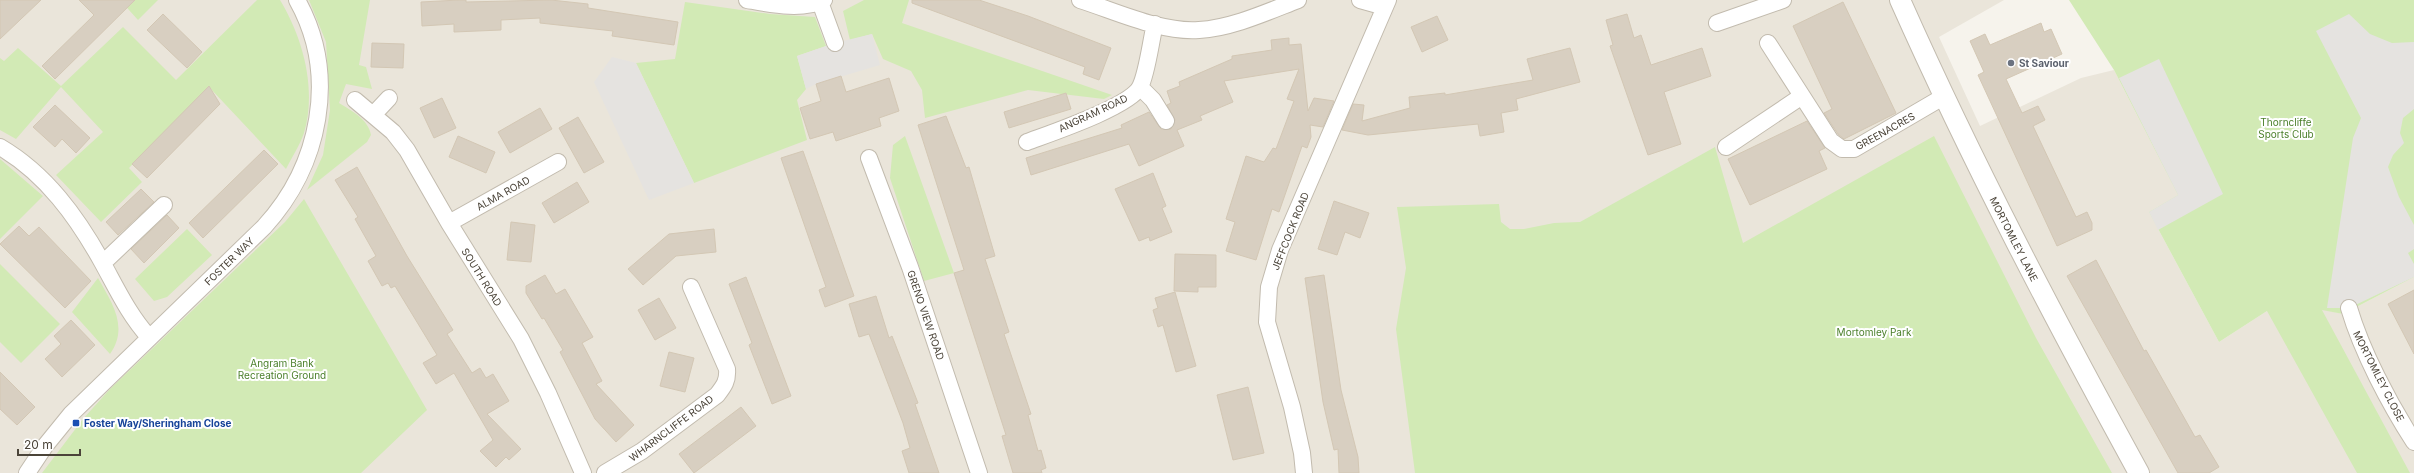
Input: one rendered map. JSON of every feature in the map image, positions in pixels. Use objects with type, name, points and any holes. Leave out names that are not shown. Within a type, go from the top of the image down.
[{"type":"street","name":"FOSTER WAY","points":[[27,473],[45,446],[71,414],[264,227],[289,197],[302,173],[314,137],[318,117],[319,78],[314,46],[307,21],[297,0]]},
{"type":"street","points":[[747,0],[787,4],[822,1],[835,43]]},
{"type":"street","points":[[1080,0],[1155,24],[1177,29],[1209,28],[1259,15],[1298,0]]},
{"type":"street","points":[[1360,0],[1386,4]]},
{"type":"street","points":[[1717,23],[1783,0]]},
{"type":"street","name":"MORTOMLEY LANE","points":[[1900,0],[1943,97],[2059,328],[2139,473]]},
{"type":"street","name":"JEFFCOCK ROAD","points":[[1304,473],[1302,453],[1292,407],[1267,322],[1269,287],[1280,250],[1386,4]]},
{"type":"street","points":[[1155,24],[1140,87],[1153,100],[1166,121]]},
{"type":"street","name":"GREENACRES","points":[[1768,43],[1831,141],[1842,149],[1854,149],[1943,97]]},
{"type":"street","name":"ANGRAM ROAD","points":[[1027,142],[1088,118],[1129,99],[1140,87]]},
{"type":"street","points":[[1726,147],[1802,96]]},
{"type":"street","points":[[374,114],[389,98]]},
{"type":"street","name":"SOUTH ROAD","points":[[354,100],[374,114],[393,132],[407,150],[449,223],[521,339],[548,393],[583,473]]},
{"type":"street","points":[[0,147],[29,169],[59,197],[82,228],[103,263],[130,314],[149,337]]},
{"type":"street","name":"GRENO VIEW ROAD","points":[[869,158],[910,267],[979,473]]},
{"type":"street","name":"ALMA ROAD","points":[[449,223],[558,162]]},
{"type":"street","points":[[103,263],[164,205]]},
{"type":"street","name":"WHARNCLIFFE ROAD","points":[[605,473],[642,451],[716,395],[728,380],[723,358],[691,287]]},
{"type":"street","name":"MORTOMLEY CLOSE","points":[[2349,308],[2357,334],[2401,421],[2414,442]]},
{"type":"shaded area","points":[[0,0],[2004,0],[1939,37],[1980,126],[2081,78],[2114,70],[2178,195],[2149,212],[2219,342],[2267,311],[2322,309],[2343,314],[2414,277],[2414,473],[0,473]]},
{"type":"shaded area","points":[[2349,14],[2370,34],[2392,43],[2414,42],[2414,109],[2403,118],[2400,133],[2404,143],[2393,155],[2388,167],[2399,197],[2414,225],[2414,249],[2408,253],[2414,264],[2414,277],[2349,308],[2327,308],[2353,138],[2361,118],[2316,31]]},
{"type":"shaded area","points":[[872,34],[880,65],[816,84],[806,89],[797,56],[835,43]]},
{"type":"shaded area","points":[[612,57],[636,63],[694,183],[649,200],[594,82]]},
{"type":"shaded area","points":[[2159,59],[2223,194],[2158,230],[2149,212],[2178,195],[2119,78]]},
{"type":"green space","points":[[120,0],[158,0],[138,20]]},
{"type":"green space","points":[[257,0],[280,0],[295,31],[306,64],[309,99],[308,116],[302,138],[286,169],[209,87],[129,168],[142,182],[101,222],[56,175],[103,132],[61,87],[16,139],[0,130],[0,58],[4,61],[18,48],[61,86],[123,27],[176,80]]},
{"type":"green space","points":[[309,0],[370,0],[359,65],[366,67],[372,89],[346,84],[339,103],[354,112],[367,124],[371,135],[367,142],[307,190],[323,155],[330,110],[326,42]]},
{"type":"green space","points":[[864,0],[909,0],[902,23],[1112,95],[1104,99],[1028,90],[925,118],[922,90],[911,71],[883,59],[872,34],[850,40],[843,11]]},
{"type":"green space","name":"Thorncliffe Sports Club","points":[[2069,0],[2414,0],[2414,277],[2343,314],[2322,310],[2410,473],[2357,473],[2267,311],[2219,342],[2149,212],[2178,195],[2114,70]]},
{"type":"green space","points":[[685,2],[770,14],[815,17],[826,46],[797,56],[806,89],[797,100],[807,140],[694,183],[636,63],[675,59]]},
{"type":"green space","points":[[905,136],[954,273],[924,281],[890,178],[893,145]]},
{"type":"green space","name":"Mortomley Park","points":[[1934,136],[2036,338],[2112,473],[1415,473],[1396,329],[1406,268],[1397,207],[1499,204],[1501,222],[1510,229],[1524,229],[1554,223],[1580,222],[1715,147],[1743,243]]},
{"type":"green space","points":[[0,159],[43,196],[0,239]]},
{"type":"green space","name":"Angram Bank Recreation Ground","points":[[304,199],[427,410],[361,473],[42,473],[83,419],[110,389],[285,222]]},
{"type":"green space","points":[[187,229],[212,255],[167,297],[154,301],[135,279]]},
{"type":"green space","points":[[0,264],[60,324],[21,363],[0,342]]},
{"type":"green space","points":[[98,278],[113,306],[118,325],[116,344],[110,354],[72,312]]},
{"type":"building","points":[[0,0],[41,0],[0,39]]},
{"type":"building","points":[[79,0],[135,0],[55,79],[42,66],[94,15]]},
{"type":"building","points":[[466,0],[466,2],[551,0],[588,4],[588,8],[678,22],[674,45],[612,36],[613,31],[540,23],[540,18],[501,20],[501,30],[454,32],[454,24],[422,26],[421,2]]},
{"type":"building","points":[[912,0],[979,0],[1028,16],[1111,48],[1099,80],[1083,74],[1085,67],[912,3]]},
{"type":"building","points":[[1843,2],[1896,113],[1844,139],[1838,134],[1824,113],[1832,109],[1793,26]]},
{"type":"building","points":[[163,14],[202,52],[187,68],[147,30]]},
{"type":"building","points":[[1627,14],[1634,38],[1641,35],[1651,65],[1702,48],[1711,76],[1664,92],[1681,144],[1648,155],[1610,46],[1613,45],[1606,20]]},
{"type":"building","points":[[1437,16],[1448,40],[1422,52],[1411,27]]},
{"type":"building","points":[[2041,23],[2044,32],[2051,29],[2062,54],[2006,79],[2022,113],[2038,106],[2045,120],[2033,126],[2076,217],[2087,212],[2092,223],[2092,230],[2057,246],[1978,75],[1984,72],[1970,41],[1985,34],[1990,45]]},
{"type":"building","points":[[1289,38],[1289,45],[1301,44],[1308,111],[1314,98],[1334,101],[1323,127],[1310,125],[1311,137],[1307,148],[1302,146],[1279,212],[1272,209],[1256,260],[1226,251],[1235,222],[1226,219],[1246,156],[1264,162],[1273,148],[1276,149],[1294,101],[1287,99],[1299,69],[1224,81],[1233,102],[1200,116],[1202,120],[1177,130],[1184,146],[1139,166],[1129,144],[1031,175],[1026,158],[1122,128],[1121,125],[1149,112],[1161,129],[1171,129],[1175,120],[1167,105],[1171,103],[1167,91],[1180,86],[1179,82],[1232,59],[1232,56],[1272,50],[1271,40]]},
{"type":"building","points":[[372,43],[404,44],[403,68],[371,67]]},
{"type":"building","points":[[1570,48],[1580,82],[1516,99],[1518,110],[1501,113],[1504,132],[1480,136],[1478,124],[1368,135],[1342,130],[1353,104],[1364,105],[1362,121],[1410,108],[1409,97],[1445,93],[1445,95],[1533,80],[1527,59]]},
{"type":"building","points":[[841,76],[846,92],[889,78],[899,111],[879,118],[881,126],[836,141],[833,132],[810,139],[800,108],[821,101],[816,84]]},
{"type":"building","points":[[209,86],[220,104],[147,178],[132,164]]},
{"type":"building","points":[[1066,93],[1071,109],[1009,128],[1004,112]]},
{"type":"building","points":[[442,98],[456,128],[434,138],[420,108]]},
{"type":"building","points":[[55,105],[90,138],[76,153],[62,139],[55,147],[33,127]]},
{"type":"building","points":[[540,108],[552,129],[510,153],[498,132]]},
{"type":"building","points":[[946,116],[966,168],[969,167],[995,256],[985,259],[1009,332],[1004,334],[1031,414],[1028,415],[1038,451],[1041,450],[1046,468],[1041,470],[1042,473],[1013,473],[1002,436],[1006,435],[954,273],[964,270],[918,125]]},
{"type":"building","points":[[578,117],[604,162],[584,173],[559,128]]},
{"type":"building","points":[[1807,121],[1825,148],[1819,151],[1827,169],[1750,205],[1728,159]]},
{"type":"building","points":[[458,136],[495,152],[486,173],[449,157]]},
{"type":"building","points":[[264,150],[278,164],[203,238],[189,223]]},
{"type":"building","points":[[803,151],[854,296],[825,307],[819,290],[826,287],[781,158]]},
{"type":"building","points":[[357,167],[407,256],[453,330],[447,334],[472,373],[480,368],[486,378],[493,374],[509,401],[487,414],[521,449],[509,460],[506,457],[496,467],[480,451],[493,440],[454,373],[436,384],[423,363],[437,355],[395,286],[391,288],[388,283],[382,286],[368,261],[376,256],[355,219],[358,217],[335,180]]},
{"type":"building","points":[[1153,173],[1166,206],[1162,208],[1172,232],[1150,241],[1149,237],[1139,241],[1115,189]]},
{"type":"building","points":[[577,182],[589,202],[554,223],[542,203]]},
{"type":"building","points":[[141,189],[154,202],[118,235],[106,222]]},
{"type":"building","points":[[1334,201],[1369,213],[1360,238],[1345,232],[1337,255],[1318,249]]},
{"type":"building","points":[[167,215],[179,228],[144,263],[131,249]]},
{"type":"building","points":[[511,222],[535,225],[531,262],[507,260]]},
{"type":"building","points":[[19,226],[29,236],[39,227],[91,281],[65,308],[0,244]]},
{"type":"building","points":[[714,229],[716,252],[676,256],[643,285],[628,269],[669,234]]},
{"type":"building","points":[[1175,254],[1216,255],[1216,287],[1198,287],[1198,292],[1174,291]]},
{"type":"building","points":[[2096,260],[2144,351],[2146,350],[2195,437],[2200,435],[2219,467],[2209,473],[2178,473],[2067,276]]},
{"type":"building","points":[[545,275],[556,294],[565,289],[593,337],[582,343],[602,381],[596,384],[634,425],[616,442],[595,419],[560,352],[563,350],[544,318],[542,319],[526,293],[526,286]]},
{"type":"building","points":[[1324,275],[1341,390],[1358,457],[1359,473],[1339,473],[1338,449],[1334,450],[1323,402],[1305,278]]},
{"type":"building","points":[[746,277],[791,396],[772,404],[749,345],[752,343],[729,284]]},
{"type":"building","points":[[2414,290],[2414,354],[2388,304]]},
{"type":"building","points":[[1175,292],[1196,366],[1176,372],[1163,325],[1158,327],[1153,310],[1158,308],[1155,298]]},
{"type":"building","points":[[876,296],[889,338],[892,336],[918,403],[915,404],[939,473],[909,473],[902,451],[910,448],[903,423],[869,334],[859,337],[849,304]]},
{"type":"building","points":[[659,298],[676,328],[655,340],[638,310]]},
{"type":"building","points":[[71,320],[95,345],[62,377],[45,359],[61,344],[54,336]]},
{"type":"building","points":[[669,352],[694,358],[685,392],[660,386]]},
{"type":"building","points":[[0,372],[35,407],[17,425],[0,409]]},
{"type":"building","points":[[1248,387],[1264,453],[1233,460],[1217,395]]},
{"type":"building","points":[[741,407],[756,426],[694,473],[679,454]]},
{"type":"place","name":"St Saviour","points":[[2011,63]]},
{"type":"place","name":"Foster Way/Sheringham Close","points":[[76,423]]}]
